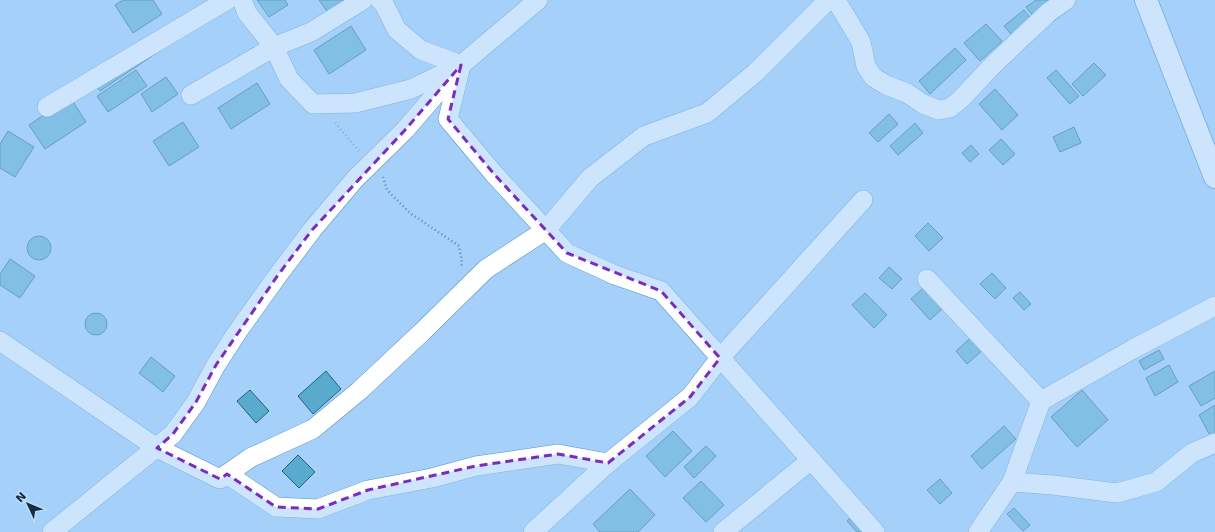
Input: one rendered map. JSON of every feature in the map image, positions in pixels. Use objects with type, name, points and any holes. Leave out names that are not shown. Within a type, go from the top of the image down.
[{"type":"main road","points":[[1146,0],[1215,177]]},
{"type":"street","points":[[47,107],[228,0]]},
{"type":"street","points":[[242,0],[247,13],[274,47],[289,79],[313,104],[355,103],[411,89],[462,65]]},
{"type":"street","points":[[191,95],[274,47],[311,32],[363,0]]},
{"type":"street","points":[[380,0],[384,4],[397,30],[421,50],[462,65]]},
{"type":"street","points":[[52,532],[173,434],[196,402],[216,365],[231,342],[282,269],[312,230],[355,179],[405,130],[462,65],[538,0]]},
{"type":"street","points":[[0,341],[156,448],[220,479],[250,458],[313,429],[359,391],[486,269],[546,230],[590,178],[644,136],[707,113],[755,73],[828,0]]},
{"type":"street","points":[[836,0],[861,42],[866,66],[873,77],[886,85],[907,93],[923,104],[939,110],[950,108],[961,99],[991,67],[1048,12],[1066,0]]},
{"type":"street","points":[[462,65],[448,119],[494,174],[567,253],[615,275],[661,291],[875,532]]},
{"type":"street","points":[[533,532],[608,463],[690,398],[720,358],[863,200]]},
{"type":"street","points":[[927,279],[1041,401]]},
{"type":"street","points":[[978,532],[1012,482],[1041,401],[1133,349],[1215,306]]},
{"type":"street","points":[[1012,482],[1053,485],[1117,493],[1156,482],[1192,453],[1215,443]]},
{"type":"street","points":[[227,474],[276,507],[318,509],[368,490],[432,478],[476,466],[558,454],[608,463]]},
{"type":"street","points":[[723,532],[811,460]]},
{"type":"path","points":[[313,104],[339,125],[353,145],[382,175],[387,190],[410,213],[459,246],[462,264],[457,298]]},
{"type":"highlighted area","points":[[461,65],[448,119],[494,174],[567,253],[661,291],[720,358],[690,397],[608,463],[558,454],[476,466],[368,490],[318,509],[276,507],[227,474],[220,479],[157,448],[173,434],[196,402],[216,365],[278,275],[312,230],[405,130]]},
{"type":"building","points":[[123,0],[153,0],[162,14],[133,33],[115,5]]},
{"type":"building","points":[[257,0],[285,0],[288,5],[269,17]]},
{"type":"building","points":[[319,0],[347,0],[329,14]]},
{"type":"building","points":[[1036,0],[1059,0],[1067,11],[1043,29],[1026,7]]},
{"type":"building","points":[[1024,10],[1041,31],[1022,47],[1004,26]]},
{"type":"building","points":[[986,24],[1002,41],[980,61],[964,43]]},
{"type":"building","points":[[351,26],[366,50],[329,74],[314,50]]},
{"type":"building","points":[[170,44],[100,91],[95,85]]},
{"type":"building","points":[[955,48],[966,60],[930,94],[919,81]]},
{"type":"building","points":[[1094,63],[1106,75],[1083,96],[1072,84]]},
{"type":"building","points":[[136,70],[147,86],[108,112],[97,96]]},
{"type":"building","points":[[1056,70],[1079,96],[1070,104],[1047,78]]},
{"type":"building","points":[[166,77],[178,94],[152,112],[141,94]]},
{"type":"building","points":[[257,83],[270,104],[231,129],[218,108]]},
{"type":"building","points":[[995,89],[1018,115],[1002,130],[979,104]]},
{"type":"building","points":[[70,97],[86,122],[45,149],[29,125]]},
{"type":"building","points":[[889,114],[898,124],[878,142],[869,133]]},
{"type":"building","points":[[183,122],[199,147],[169,166],[153,141]]},
{"type":"building","points":[[915,123],[923,133],[898,155],[890,146]]},
{"type":"building","points":[[1074,127],[1081,143],[1060,152],[1053,137]]},
{"type":"building","points":[[8,131],[34,147],[15,177],[0,168],[0,144]]},
{"type":"building","points":[[1001,139],[1015,154],[1003,165],[989,150]]},
{"type":"building","points":[[971,145],[979,154],[970,162],[962,153]]},
{"type":"building","points":[[928,223],[943,238],[929,251],[915,236]]},
{"type":"building","points":[[39,236],[47,240],[51,248],[47,256],[39,260],[31,256],[27,248],[31,240]]},
{"type":"building","points":[[10,259],[35,276],[20,298],[0,285],[0,274]]},
{"type":"building","points":[[889,267],[902,279],[892,289],[879,278]]},
{"type":"building","points":[[992,273],[1006,288],[995,299],[980,284]]},
{"type":"building","points":[[935,277],[954,298],[930,320],[911,299]]},
{"type":"building","points":[[1020,292],[1031,304],[1024,310],[1013,298]]},
{"type":"building","points":[[865,293],[887,315],[874,328],[852,305]]},
{"type":"building","points":[[92,313],[100,313],[107,320],[107,328],[100,335],[92,335],[85,328],[85,320]]},
{"type":"building","points":[[975,334],[986,347],[967,364],[956,351]]},
{"type":"building","points":[[1159,350],[1164,359],[1144,370],[1139,361]]},
{"type":"building","points":[[151,357],[175,376],[163,392],[139,373]]},
{"type":"building","points":[[1169,365],[1178,382],[1155,396],[1146,378]]},
{"type":"building","points":[[326,371],[341,389],[313,414],[298,396]]},
{"type":"building","points":[[1215,371],[1215,398],[1201,406],[1189,386]]},
{"type":"building","points":[[250,390],[269,411],[256,423],[237,401]]},
{"type":"building","points":[[1082,390],[1108,420],[1077,447],[1051,417]]},
{"type":"building","points":[[1215,405],[1215,437],[1212,439],[1199,415]]},
{"type":"building","points":[[1004,426],[1016,439],[982,469],[971,456]]},
{"type":"building","points":[[673,431],[692,451],[665,477],[646,456]]},
{"type":"building","points":[[706,446],[716,456],[694,478],[684,467]]},
{"type":"building","points":[[298,455],[315,472],[299,488],[282,471]]},
{"type":"building","points":[[940,479],[952,493],[940,504],[927,490]]},
{"type":"building","points":[[701,481],[724,505],[706,522],[683,498]]},
{"type":"building","points":[[630,489],[655,515],[638,532],[600,532],[593,524]]},
{"type":"building","points":[[1014,508],[1030,525],[1023,531],[1007,514]]},
{"type":"building","points":[[861,509],[875,532],[857,532],[847,521]]}]
